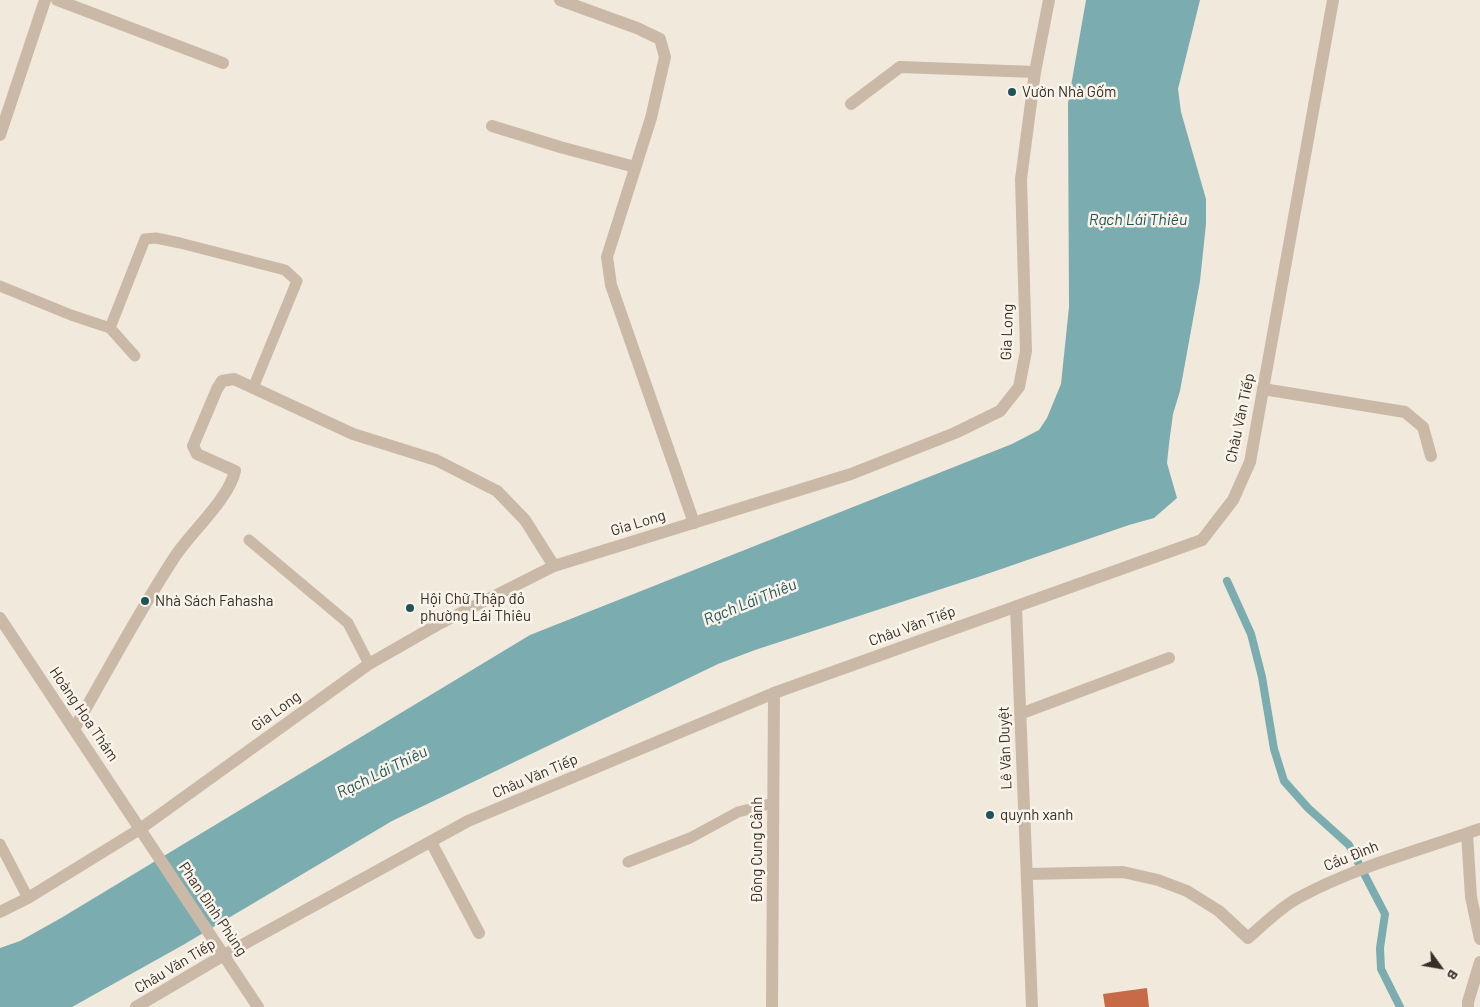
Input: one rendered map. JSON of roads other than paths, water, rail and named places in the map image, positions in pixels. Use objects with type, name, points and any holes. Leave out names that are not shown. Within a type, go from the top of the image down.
[{"type":"street","points":[[0,135],[45,0]]},
{"type":"street","points":[[58,0],[223,63]]},
{"type":"street","points":[[560,0],[637,28],[660,39],[665,57],[651,118],[607,257],[611,285],[694,523]]},
{"type":"street","name":"Gia Long","points":[[0,912],[28,898],[140,829],[368,664],[437,625],[554,566],[851,474],[955,434],[1000,411],[1019,387],[1026,351],[1021,179],[1038,52],[1049,0]]},
{"type":"street","name":"Châu Văn Tiếp","points":[[136,1007],[224,955],[468,822],[774,693],[1202,540],[1233,500],[1250,462],[1333,0]]},
{"type":"street","points":[[851,104],[900,67],[1035,72]]},
{"type":"street","points":[[492,126],[635,167]]},
{"type":"street","points":[[74,729],[175,557],[227,491],[233,478],[235,472],[198,454],[193,446],[222,381],[234,379],[352,434],[436,460],[496,491],[525,520],[554,566]]},
{"type":"street","points":[[1263,389],[1405,412],[1422,427],[1431,456]]},
{"type":"street","name":"Lê Văn Duyệt","points":[[1016,607],[1032,1007]]},
{"type":"street","name":"Hoàng Hoa Thám","points":[[0,618],[140,829]]},
{"type":"street","points":[[1020,714],[1169,658]]},
{"type":"street","name":"Đông Cung Cảnh","points":[[772,1007],[774,693]]},
{"type":"street","name":"Phan Đình Phùng","points":[[140,829],[258,1007]]},
{"type":"street","name":"Cầu Đình","points":[[1027,874],[1123,872],[1158,880],[1187,891],[1219,911],[1248,938],[1296,899],[1330,882],[1376,863],[1480,829]]},
{"type":"street","points":[[1467,834],[1472,897],[1480,939]]},
{"type":"street","points":[[431,842],[479,933]]},
{"type":"street","points":[[1468,1007],[1480,962]]},
{"type":"lane","points":[[110,328],[145,239],[156,238],[172,241],[285,270],[297,281],[253,388]]},
{"type":"lane","points":[[0,286],[71,315],[110,328],[135,356]]},
{"type":"lane","points":[[249,540],[348,624],[368,664]]},
{"type":"lane","points":[[628,862],[690,838],[738,812],[773,803]]},
{"type":"lane","points":[[0,844],[28,898]]},
{"type":"water","name":"Rạch Lái Thiêu","points":[[1086,0],[1200,0],[1178,89],[1181,112],[1206,199],[1206,224],[1200,281],[1180,391],[1173,414],[1169,444],[1167,463],[1177,498],[1154,518],[755,650],[718,664],[392,821],[183,945],[72,1007],[0,1007],[0,948],[20,941],[61,918],[530,635],[1012,444],[1039,430],[1047,418],[1061,384],[1069,307],[1068,103]]},
{"type":"waterway","points":[[1227,581],[1251,634],[1262,677],[1274,749],[1284,781],[1308,808],[1349,845],[1385,914],[1380,948],[1381,969],[1400,1007]]},
{"type":"place","name":"Vườn Nhà Gốm","points":[[1012,92]]},
{"type":"place","name":"Nhà Sách Fahasha","points":[[145,601]]},
{"type":"place","name":"Hội Chữ Thập đỏ phường Lái Thiêu","points":[[410,608]]},
{"type":"place","name":"quynh xanh","points":[[990,815]]}]
